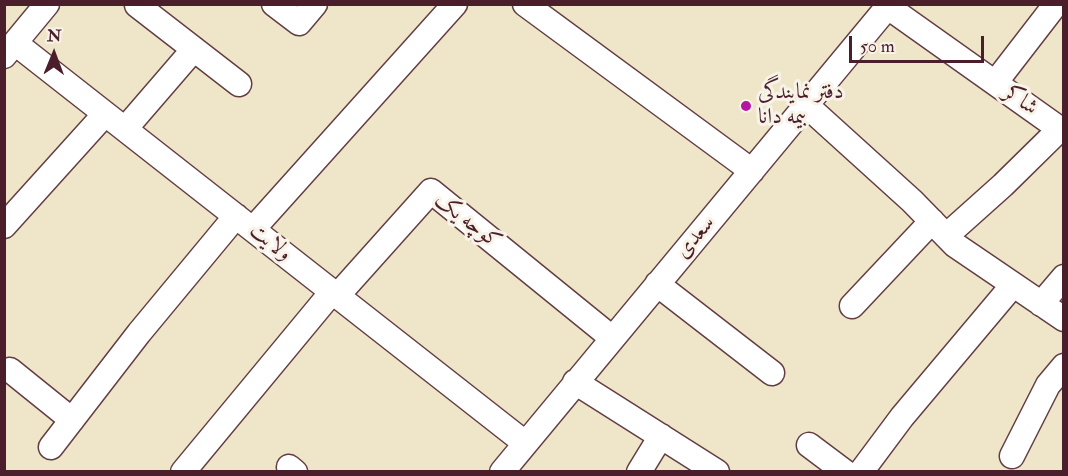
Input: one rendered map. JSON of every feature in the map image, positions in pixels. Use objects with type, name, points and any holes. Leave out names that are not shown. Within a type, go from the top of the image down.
[{"type":"street","points":[[7,52],[47,4]]},
{"type":"street","points":[[274,4],[299,23],[315,4]]},
{"type":"street","points":[[51,447],[139,333],[455,4]]},
{"type":"street","points":[[525,4],[752,171]]},
{"type":"street","points":[[995,83],[1056,4]]},
{"type":"street","points":[[137,5],[239,84]]},
{"type":"street","name":"سعدی","points":[[502,471],[889,6]]},
{"type":"street","name":"شاکر","points":[[889,6],[1062,131]]},
{"type":"street","points":[[125,129],[194,50]]},
{"type":"street","name":"ولایت","points":[[7,52],[125,129],[525,443]]},
{"type":"street","points":[[806,105],[955,245],[1064,320]]},
{"type":"street","points":[[4,226],[105,114]]},
{"type":"street","points":[[852,306],[939,229],[1003,185],[1062,131]]},
{"type":"street","name":"کوچه یک","points":[[334,294],[431,190],[612,338]]},
{"type":"street","points":[[1041,304],[1064,277]]},
{"type":"street","points":[[657,284],[772,373]]},
{"type":"street","points":[[861,471],[902,417],[1013,285]]},
{"type":"street","points":[[183,471],[334,294]]},
{"type":"street","points":[[1011,456],[1056,389],[1064,366]]},
{"type":"street","points":[[10,370],[72,420]]},
{"type":"street","points":[[575,382],[717,471]]},
{"type":"street","points":[[639,471],[661,436]]},
{"type":"street","points":[[809,445],[845,471]]},
{"type":"place","name":"دفتر نمایندگی بیمه دانا","points":[[746,106]]}]
